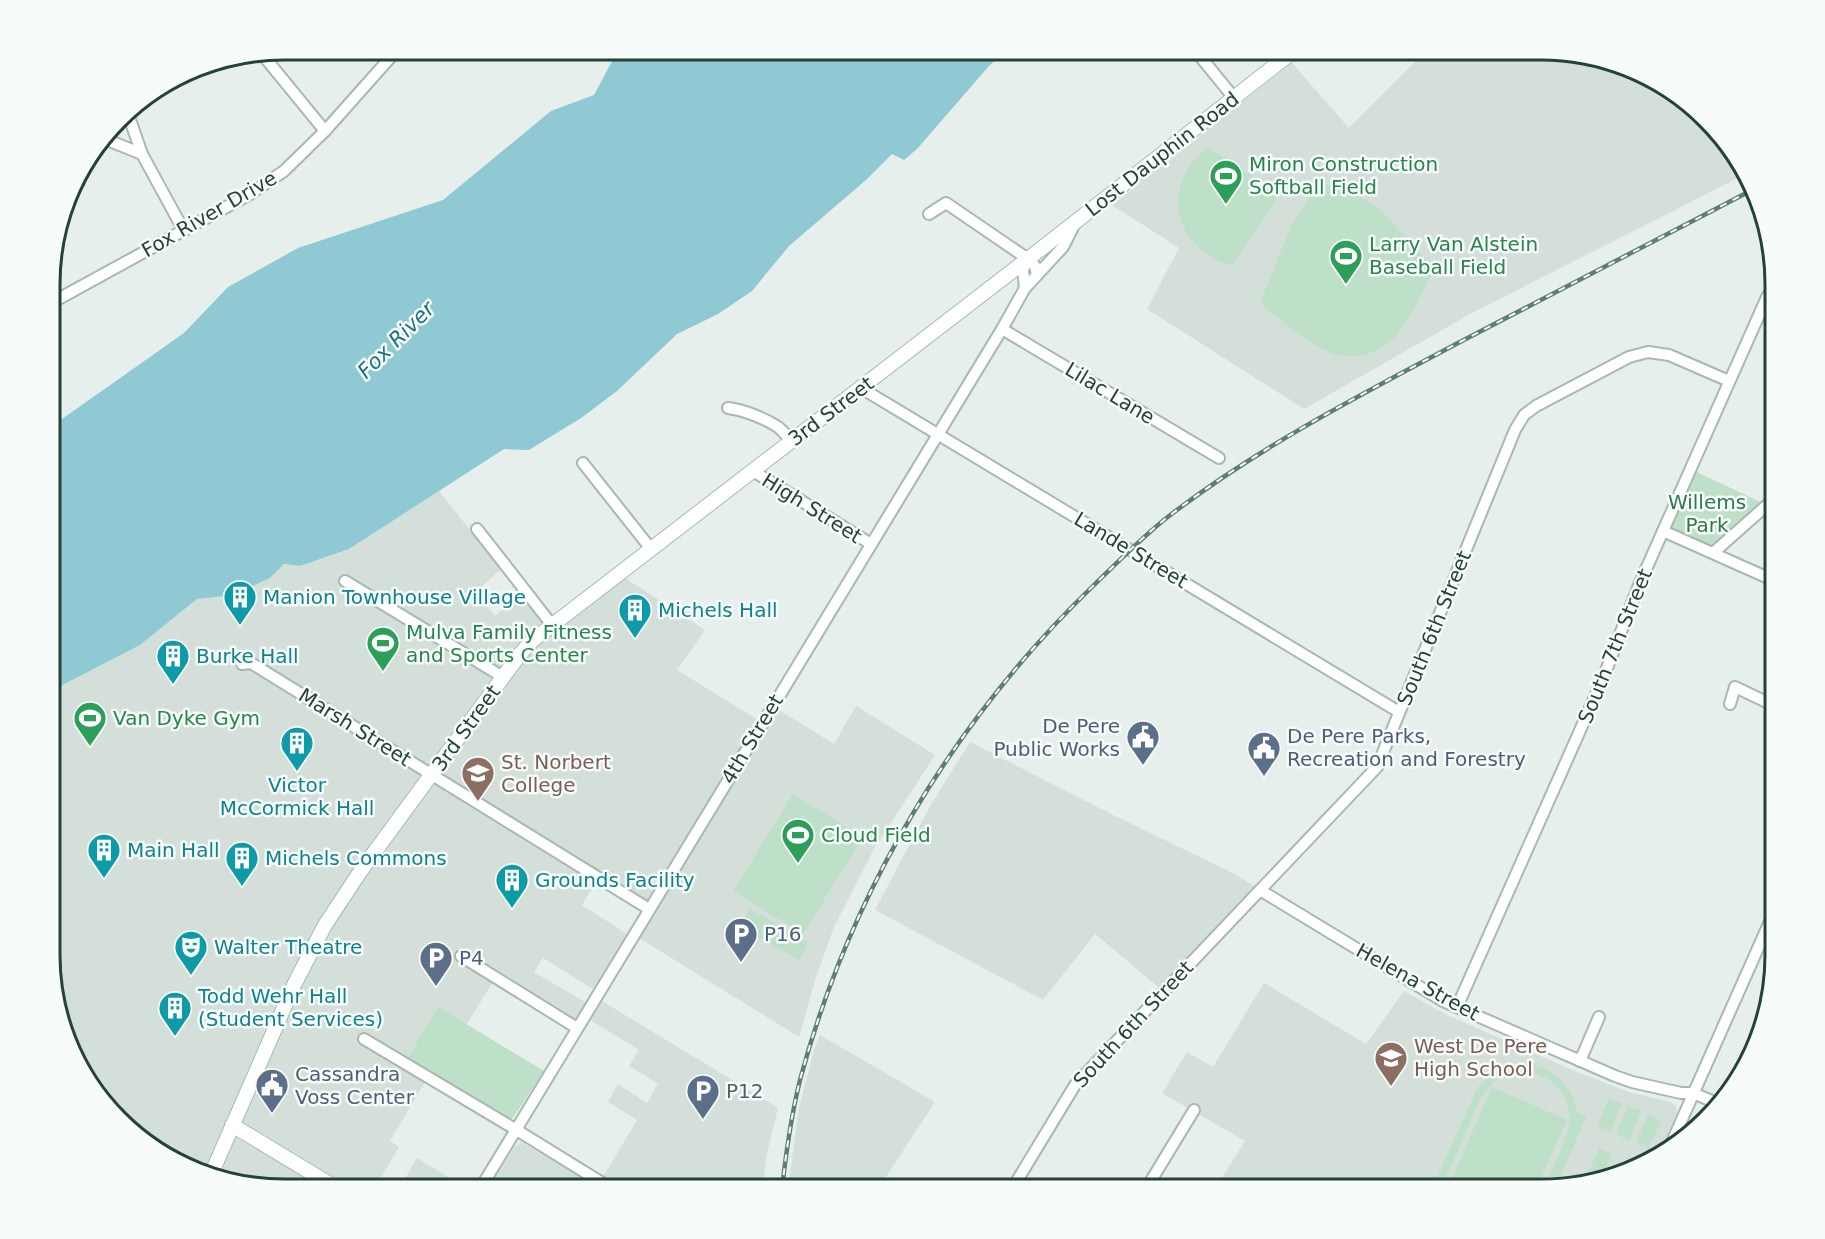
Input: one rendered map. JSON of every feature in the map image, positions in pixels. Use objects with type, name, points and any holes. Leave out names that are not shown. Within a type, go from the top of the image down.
[{"type":"main road","name":"Lost Dauphin Road","points":[[1028,259],[1282,60]]},
{"type":"main road","name":"3rd Street","points":[[214,1168],[294,985],[325,925],[352,883],[527,646],[1028,259]]},
{"type":"main road","points":[[232,1125],[321,1179]]},
{"type":"street","points":[[267,60],[326,131]]},
{"type":"street","name":"Fox River Drive","points":[[60,304],[250,194],[284,171],[326,131],[388,60]]},
{"type":"street","points":[[1204,60],[1234,98]]},
{"type":"street","points":[[131,121],[142,154],[184,231]]},
{"type":"street","points":[[111,142],[142,154]]},
{"type":"street","points":[[929,214],[946,203],[1028,259],[1035,266],[1037,275]]},
{"type":"street","name":"4th Street","points":[[486,1179],[1025,288],[1063,247],[1076,221]]},
{"type":"street","name":"4th Street","points":[[1025,288],[1023,270],[1028,259]]},
{"type":"street","name":"South 7th Street","points":[[1456,1007],[1602,681],[1639,585],[1765,302]]},
{"type":"street","name":"Lilac Lane","points":[[1002,328],[1219,458]]},
{"type":"street","name":"South 6th Street","points":[[1018,1179],[1075,1085],[1377,767],[1515,430],[1524,416],[1536,406],[1629,357],[1648,352],[1669,355],[1730,381]]},
{"type":"street","name":"Lande Street","points":[[861,388],[1399,712]]},
{"type":"street","points":[[728,408],[740,410],[773,425],[791,441]]},
{"type":"street","points":[[583,463],[651,549]]},
{"type":"street","name":"High Street","points":[[753,471],[871,544]]},
{"type":"street","points":[[1713,553],[1765,507]]},
{"type":"street","points":[[477,530],[552,625]]},
{"type":"street","points":[[1663,531],[1765,576]]},
{"type":"street","points":[[345,581],[503,676]]},
{"type":"street","name":"Marsh Street","points":[[242,664],[251,663],[649,909]]},
{"type":"street","points":[[1731,704],[1735,687],[1765,701]]},
{"type":"street","name":"Helena Street","points":[[1260,890],[1443,1001],[1632,1082],[1681,1094],[1693,1093],[1711,1101]]},
{"type":"street","points":[[1675,1134],[1765,932]]},
{"type":"street","points":[[461,956],[577,1028]]},
{"type":"street","points":[[1580,1061],[1599,1017]]},
{"type":"street","points":[[364,1039],[596,1179]]},
{"type":"street","points":[[1152,1179],[1194,1110]]},
{"type":"shaded area","points":[[1417,60],[1556,60],[1585,64],[1613,72],[1640,83],[1666,98],[1709,136],[1738,178],[1472,313],[1304,409],[1147,309],[1179,248],[1112,205],[1292,63],[1349,128]]},
{"type":"shaded area","name":"St. Norbert College","points":[[439,491],[501,569],[476,592],[495,616],[521,594],[553,632],[625,578],[705,630],[677,670],[768,726],[779,710],[834,744],[856,706],[935,755],[874,849],[834,927],[816,977],[799,1037],[639,938],[658,907],[601,873],[582,905],[627,934],[593,989],[543,958],[534,972],[597,1009],[602,1001],[778,1108],[763,1179],[602,1179],[637,1120],[608,1102],[618,1084],[647,1103],[658,1084],[629,1066],[639,1050],[579,1013],[571,1019],[497,975],[467,1024],[438,1008],[402,1068],[425,1082],[390,1141],[399,1147],[380,1179],[332,1179],[316,1169],[310,1179],[269,1179],[240,1175],[212,1167],[185,1156],[148,1133],[116,1103],[98,1080],[83,1054],[72,1027],[64,999],[60,970],[60,686],[140,645],[197,599],[234,595],[270,578],[284,564],[300,566],[349,549]]},
{"type":"shaded area","points":[[970,742],[1235,874],[1260,890],[1163,991],[1095,934],[1043,1000],[875,910],[929,808]]},
{"type":"shaded area","name":"West De Pere High School","points":[[1264,983],[1366,1044],[1404,991],[1447,1015],[1570,1069],[1629,1092],[1671,1102],[1676,1106],[1677,1112],[1664,1142],[1627,1162],[1585,1175],[1556,1179],[1221,1179],[1245,1141],[1162,1093],[1187,1052],[1213,1067]]},
{"type":"shaded area","points":[[820,1035],[935,1102],[885,1179],[789,1179],[799,1108]]},
{"type":"shaded area","name":"St. Norbert College","points":[[521,1142],[583,1179],[494,1179],[514,1147]]},
{"type":"shaded area","points":[[417,1158],[452,1179],[405,1179]]},
{"type":"green space","name":"Miron Construction Softball Field","points":[[1208,147],[1274,190],[1276,200],[1232,265],[1212,257],[1196,245],[1186,231],[1180,214],[1179,197],[1183,179],[1193,162]]},
{"type":"green space","name":"Larry Van Alstein Baseball Field","points":[[1336,182],[1378,208],[1435,268],[1412,312],[1396,336],[1379,349],[1357,356],[1326,351],[1298,334],[1260,303],[1291,225],[1318,186]]},
{"type":"green space","name":"Willems Park","points":[[1690,469],[1765,504],[1765,507],[1713,553],[1663,531]]},
{"type":"green space","name":"Cloud Field","points":[[793,794],[863,837],[803,934],[733,891]]},
{"type":"green space","points":[[750,909],[808,942],[799,960],[740,927]]},
{"type":"green space","points":[[438,1007],[544,1071],[513,1118],[508,1119],[498,1114],[407,1059]]},
{"type":"green space","points":[[1520,1064],[1531,1065],[1549,1071],[1558,1077],[1570,1092],[1577,1112],[1587,1116],[1559,1179],[1547,1179],[1566,1137],[1569,1121],[1568,1106],[1562,1094],[1542,1076],[1516,1072],[1503,1076],[1487,1089],[1478,1104],[1445,1179],[1436,1179],[1477,1088],[1496,1072]]},
{"type":"green space","points":[[1492,1087],[1567,1120],[1540,1179],[1451,1179]]},
{"type":"green space","points":[[1609,1098],[1622,1103],[1610,1131],[1597,1126]]},
{"type":"green space","points":[[1628,1106],[1641,1111],[1629,1140],[1616,1135]]},
{"type":"green space","points":[[1648,1115],[1661,1121],[1649,1148],[1636,1142]]},
{"type":"green space","points":[[1599,1148],[1612,1154],[1606,1169],[1588,1174]]},
{"type":"water","name":"Fox River","points":[[613,60],[995,60],[917,149],[904,160],[892,154],[866,180],[789,246],[752,291],[718,314],[677,334],[617,391],[581,418],[529,450],[504,449],[349,549],[300,566],[284,564],[270,578],[234,595],[197,599],[140,645],[60,686],[60,418],[62,419],[184,333],[228,287],[298,248],[443,200],[551,111],[594,95]]},
{"type":"railway","points":[[783,1179],[789,1134],[800,1080],[821,1011],[847,943],[878,877],[913,813],[952,752],[996,693],[1043,638],[1093,586],[1169,516],[1238,467],[1274,445],[1422,362],[1746,193]]},
{"type":"place","name":"Miron Construction Softball Field","points":[[1226,205]]},
{"type":"place","name":"Larry Van Alstein Baseball Field","points":[[1346,285]]},
{"type":"place","name":"Manion Townhouse Village","points":[[240,626]]},
{"type":"place","name":"Michels Hall","points":[[635,639]]},
{"type":"place","name":"Mulva Family Fitness and Sports Center","points":[[383,672]]},
{"type":"place","name":"Burke Hall","points":[[173,685]]},
{"type":"place","name":"Van Dyke Gym","points":[[90,747]]},
{"type":"place","name":"De Pere Public Works","points":[[1143,766]]},
{"type":"place","name":"Victor McCormick Hall","points":[[297,772]]},
{"type":"place","name":"De Pere Parks, Recreation and Forestry","points":[[1264,777]]},
{"type":"place","name":"St. Norbert College","points":[[478,802]]},
{"type":"place","name":"Cloud Field","points":[[798,864]]},
{"type":"place","name":"Main Hall","points":[[104,879]]},
{"type":"place","name":"Michels Commons","points":[[242,887]]},
{"type":"place","name":"Grounds Facility","points":[[512,909]]},
{"type":"place","name":"P16","points":[[741,963]]},
{"type":"place","name":"Walter Theatre","points":[[191,976]]},
{"type":"place","name":"P4","points":[[436,987]]},
{"type":"place","name":"Todd Wehr Hall (Student Services)","points":[[175,1037]]},
{"type":"place","name":"West De Pere High School","points":[[1391,1087]]},
{"type":"place","name":"Cassandra Voss Center","points":[[272,1114]]},
{"type":"place","name":"P12","points":[[703,1120]]}]
